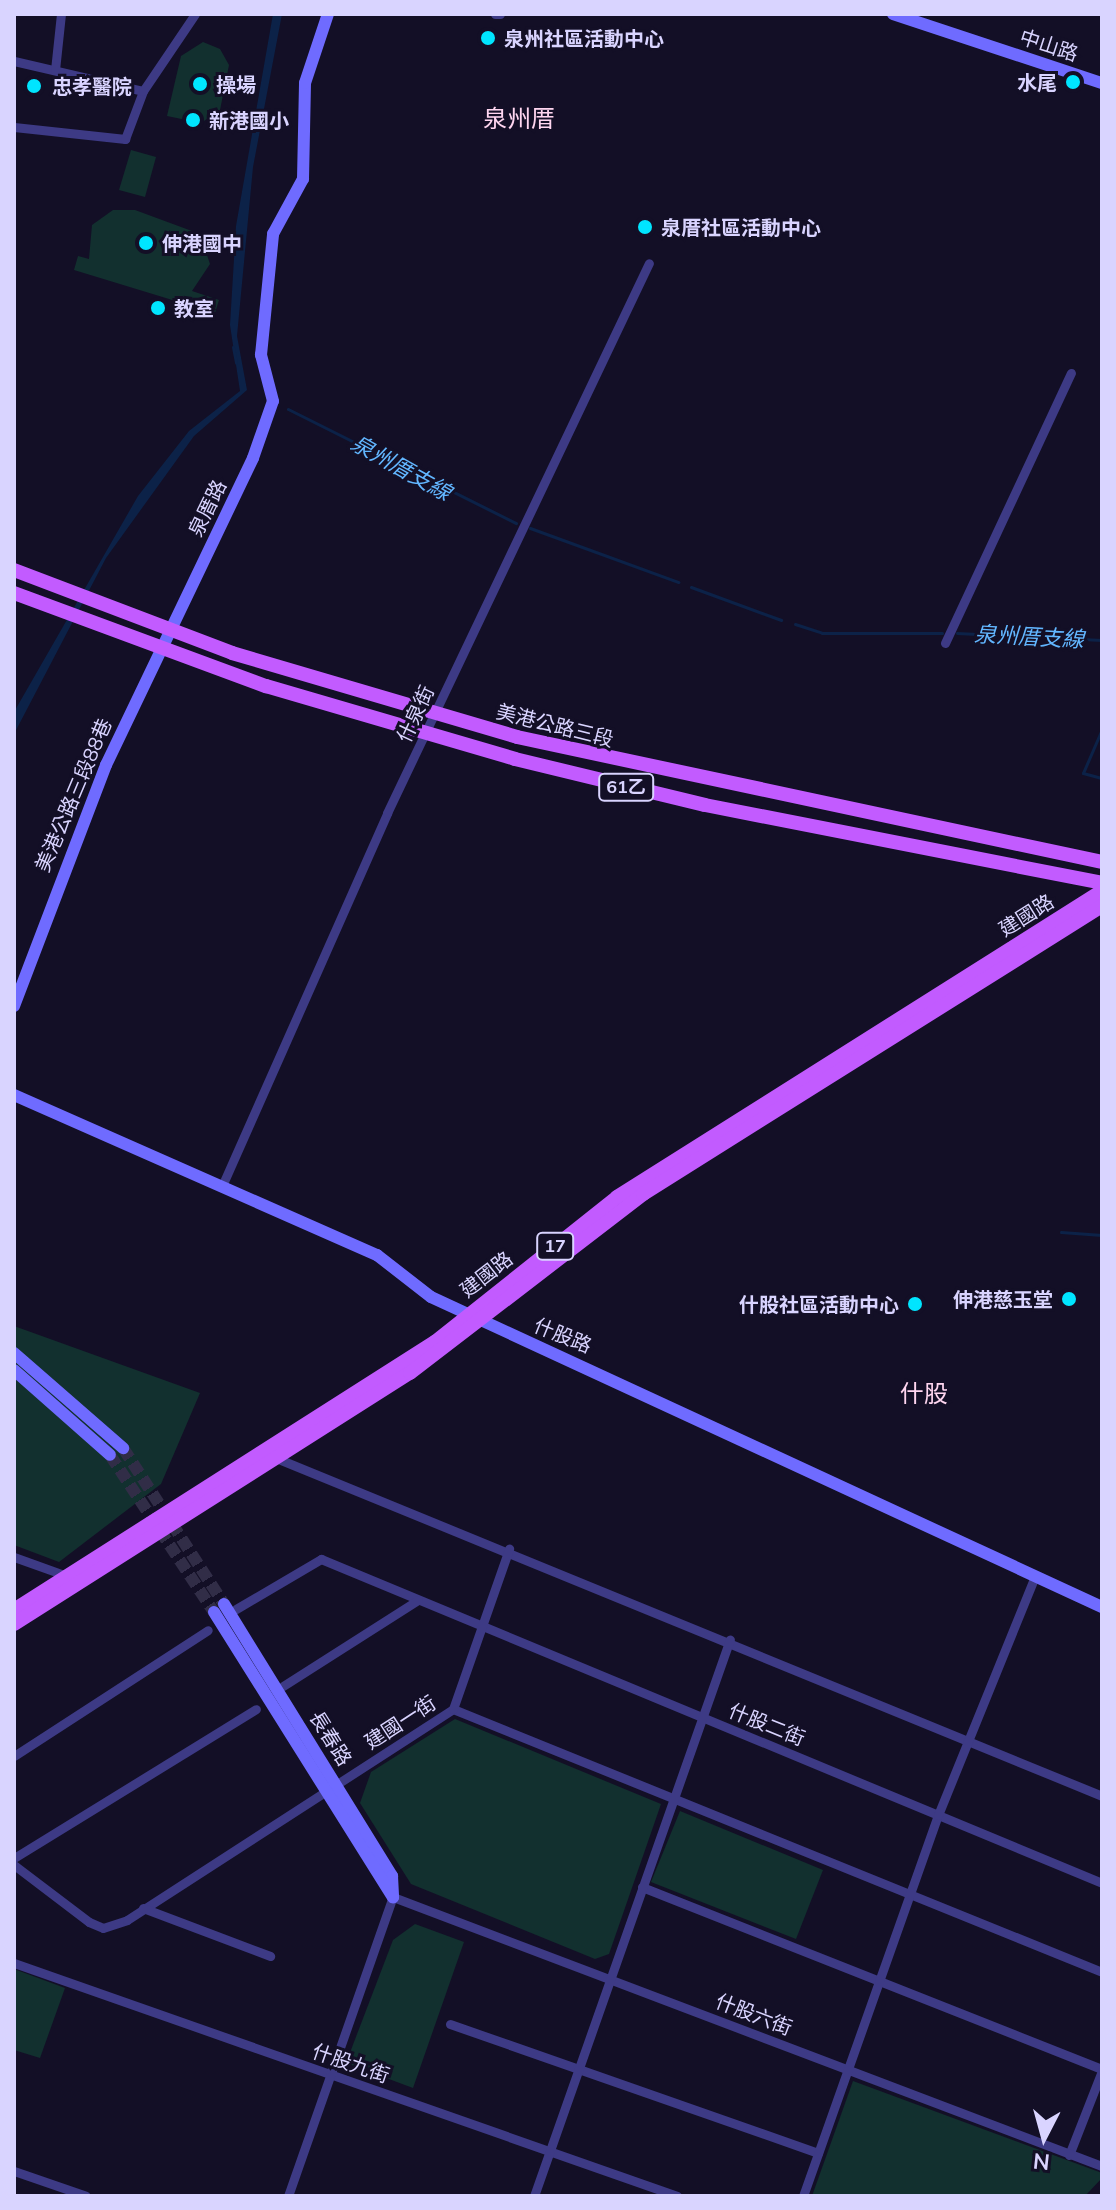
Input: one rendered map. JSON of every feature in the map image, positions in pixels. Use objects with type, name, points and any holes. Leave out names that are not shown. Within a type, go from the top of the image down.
[{"type":"main road","name":"美港公路三段","points":[[14,570],[170,630],[435,715],[715,784],[1102,862]]},
{"type":"main road","name":"美港公路三段","points":[[14,593],[160,649],[426,735],[705,805],[1102,883]]},
{"type":"main road","name":"建國路","points":[[835,1067],[1102,891]]},
{"type":"main road","name":"建國路","points":[[14,1624],[276,1458],[474,1317],[617,1197],[1102,906]]},
{"type":"main road","name":"建國路","points":[[14,1610],[474,1317]]},
{"type":"street","points":[[55,70],[61,14]]},
{"type":"street","points":[[14,127],[115,141],[129,136],[143,91],[195,14]]},
{"type":"street","name":"泉厝路","points":[[160,649],[253,458],[273,401],[261,355],[273,234],[303,179],[305,83],[328,14]]},
{"type":"street","name":"中山路","points":[[893,14],[1102,83]]},
{"type":"street","points":[[14,61],[143,91]]},
{"type":"street","name":"什泉街","points":[[222,1186],[435,715],[649,263]]},
{"type":"street","points":[[945,643],[1071,373]]},
{"type":"street","name":"美港公路三段88巷","points":[[14,1006],[61,873],[160,649]]},
{"type":"street","name":"什股路","points":[[14,1095],[377,1255],[399,1277],[474,1317],[1034,1579],[1102,1607]]},
{"type":"street","points":[[14,1353],[123,1448]]},
{"type":"street","points":[[14,1370],[110,1455]]},
{"type":"street","points":[[276,1458],[730,1639],[1102,1796]]},
{"type":"street","name":"建國一街","points":[[14,1865],[103,1928],[143,1908],[453,1709],[509,1549]]},
{"type":"street","points":[[14,1557],[67,1576]]},
{"type":"street","name":"什股二街","points":[[225,1608],[321,1559],[1102,1883]]},
{"type":"street","points":[[803,2196],[938,1815],[1034,1579]]},
{"type":"street","points":[[283,1686],[418,1600]]},
{"type":"street","name":"長春路","points":[[225,1608],[392,1876],[393,1897]]},
{"type":"street","name":"長春路","points":[[225,1608],[323,1792],[393,1897]]},
{"type":"street","points":[[14,1756],[208,1630]]},
{"type":"street","points":[[534,2196],[700,1716],[730,1639]]},
{"type":"street","points":[[14,1858],[256,1709]]},
{"type":"street","points":[[453,1709],[1102,1972]]},
{"type":"street","points":[[642,1887],[1102,2070],[1069,2155]]},
{"type":"street","points":[[288,2196],[393,1897]]},
{"type":"street","name":"什股六街","points":[[393,1897],[1102,2166]]},
{"type":"street","points":[[143,1908],[270,1956]]},
{"type":"street","name":"什股九街","points":[[14,1963],[677,2196]]},
{"type":"street","points":[[450,2024],[818,2153]]},
{"type":"street","points":[[14,2171],[86,2196]]},
{"type":"green space","points":[[203,42],[220,49],[229,65],[220,110],[201,123],[167,116],[181,56]]},
{"type":"green space","points":[[131,150],[156,157],[145,197],[119,190]]},
{"type":"green space","points":[[113,210],[135,210],[200,234],[210,264],[192,291],[219,300],[215,313],[74,270],[78,256],[89,259],[92,225]]},
{"type":"green space","points":[[14,1326],[200,1393],[161,1484],[59,1562],[14,1545]]},
{"type":"green space","points":[[455,1719],[661,1804],[609,1954],[595,1959],[411,1884],[360,1803],[371,1772]]},
{"type":"green space","points":[[680,1811],[823,1870],[796,1939],[651,1882]]},
{"type":"green space","points":[[415,1924],[464,1942],[413,2088],[346,2063],[393,1940]]},
{"type":"green space","points":[[14,1969],[65,1988],[40,2058],[14,2050]]},
{"type":"green space","points":[[853,2081],[1102,2173],[1102,2178],[1085,2196],[812,2196]]},
{"type":"water","points":[[273,14],[282,14],[253,167],[237,336],[247,390],[194,436],[106,558],[14,734],[14,712],[138,496],[189,431],[240,391],[230,325],[236,226]]},
{"type":"waterway","points":[[233,347],[236,363]]},
{"type":"waterway","name":"泉州厝支線","points":[[288,409],[516,523]]},
{"type":"waterway","name":"泉州厝支線","points":[[530,528],[678,582]]},
{"type":"waterway","name":"泉州厝支線","points":[[691,587],[781,620]]},
{"type":"waterway","name":"泉州厝支線","points":[[795,624],[822,633],[942,633]]},
{"type":"waterway","name":"泉州厝支線","points":[[957,633],[1102,640]]},
{"type":"waterway","name":"泉州厝支線","points":[[1102,729],[1083,773],[1102,778]]},
{"type":"waterway","points":[[1061,1232],[1102,1235]]},
{"type":"tunnel","points":[[123,1448],[224,1604]]},
{"type":"tunnel","points":[[110,1455],[214,1612]]},
{"type":"place","name":"泉州社區活動中心","points":[[488,38]]},
{"type":"place","name":"水尾","points":[[1073,82]]},
{"type":"place","name":"操場","points":[[200,84]]},
{"type":"place","name":"忠孝醫院","points":[[34,86]]},
{"type":"place","name":"新港國小","points":[[193,120]]},
{"type":"place","name":"泉厝社區活動中心","points":[[645,227]]},
{"type":"place","name":"伸港國中","points":[[146,243]]},
{"type":"place","name":"教室","points":[[158,308]]},
{"type":"place","name":"伸港慈玉堂","points":[[1069,1299]]},
{"type":"place","name":"什股社區活動中心","points":[[915,1304]]},
{"type":"district","name":"泉州厝","points":[[519,119]]},
{"type":"district","name":"什股","points":[[924,1394]]}]
